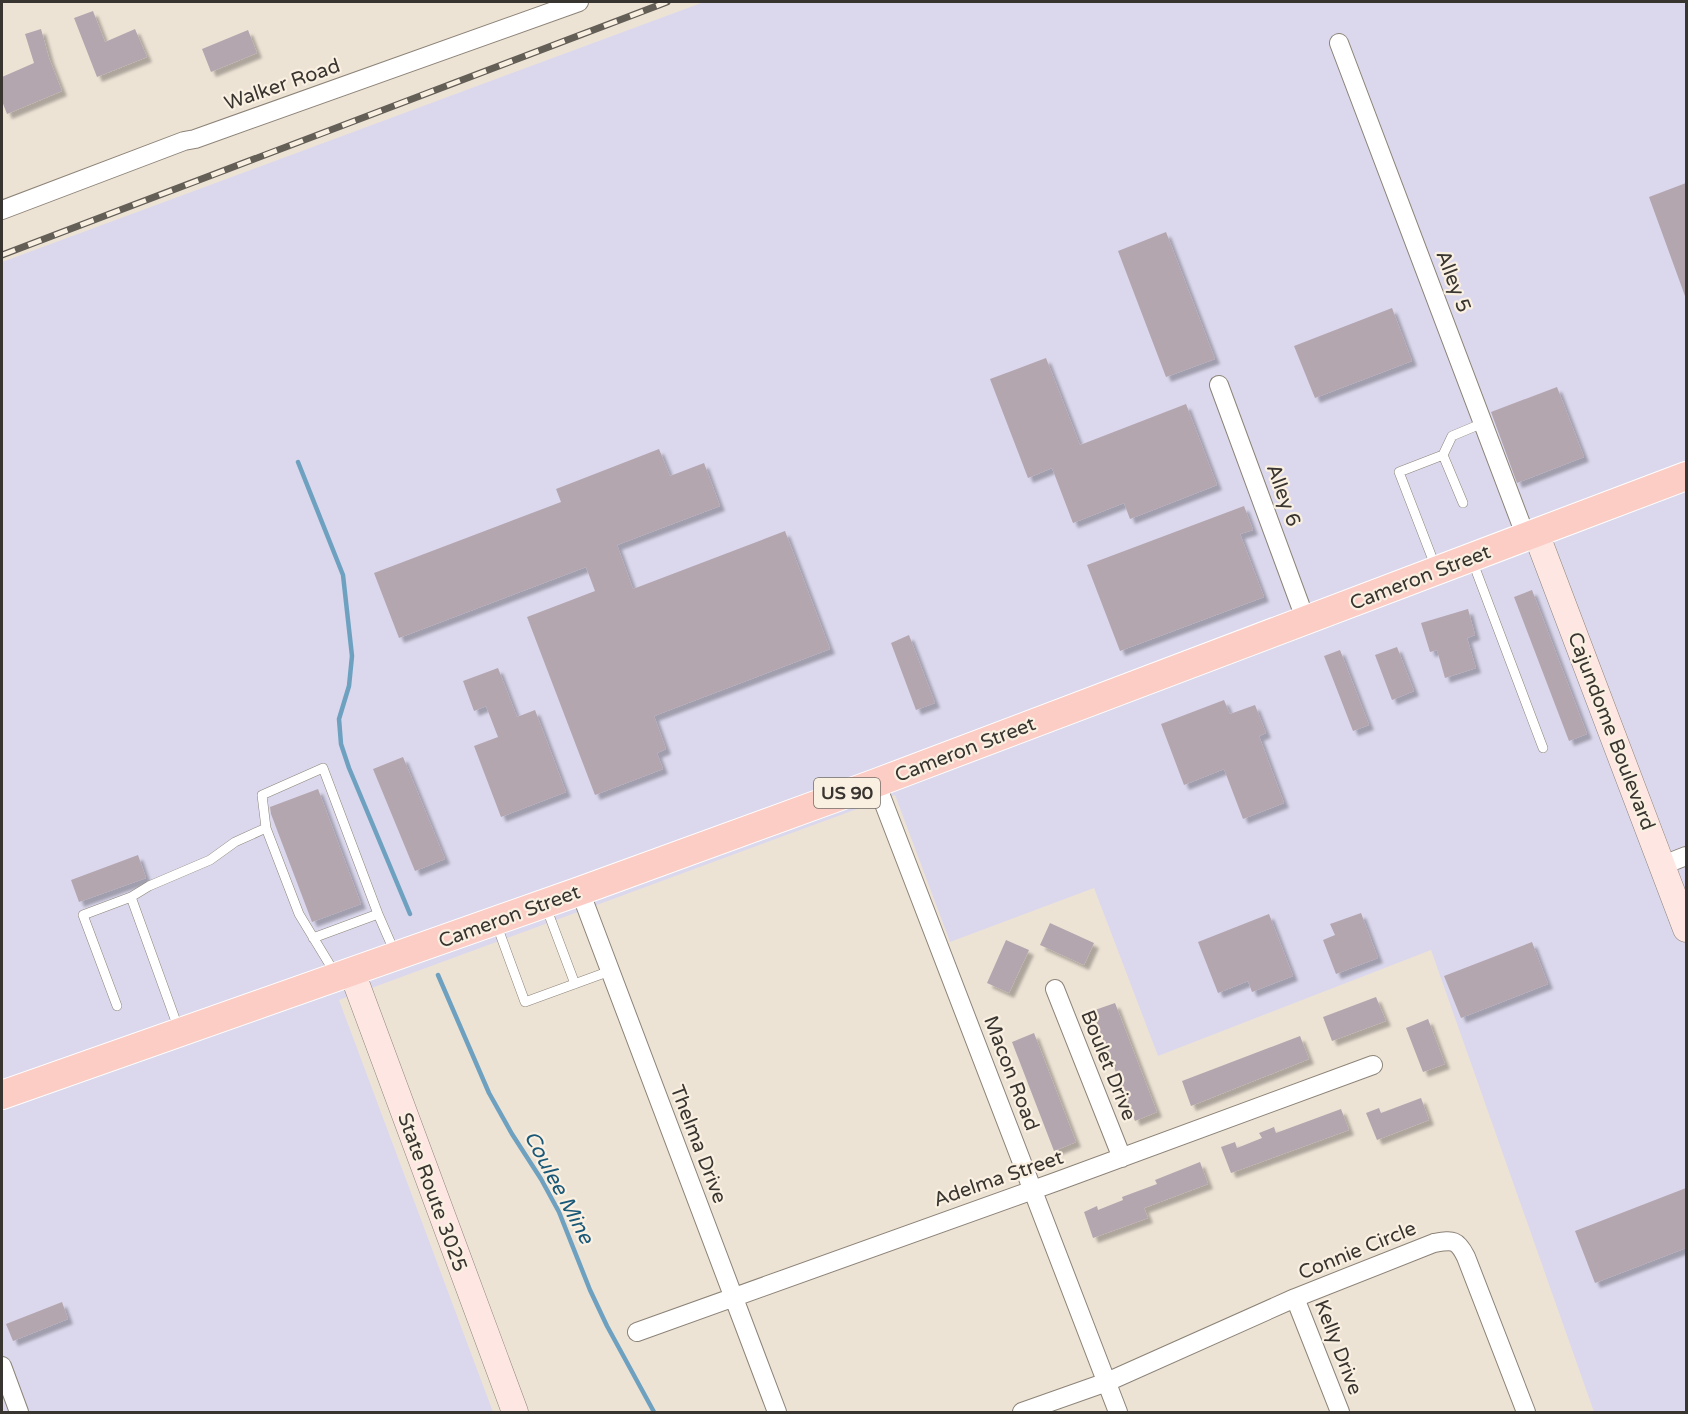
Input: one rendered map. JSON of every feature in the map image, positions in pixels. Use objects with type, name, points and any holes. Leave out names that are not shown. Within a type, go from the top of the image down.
[{"type":"main road","name":"Cameron Street","points":[[2,1095],[580,891],[876,783],[1686,476]]},
{"type":"main road","name":"Cajundome Boulevard","points":[[1531,535],[1663,865],[1686,929]]},
{"type":"main road","name":"State Route 3025","points":[[344,975],[515,1413]]},
{"type":"street","name":"Walker Road","points":[[2,210],[184,141],[579,2]]},
{"type":"street","name":"Alley 5","points":[[1339,43],[1483,423],[1531,535]]},
{"type":"street","name":"Alley 6","points":[[1219,385],[1306,621]]},
{"type":"street","name":"Macon Road","points":[[876,783],[1118,1413]]},
{"type":"street","points":[[1663,865],[1686,856]]},
{"type":"street","name":"Thelma Drive","points":[[580,891],[777,1413]]},
{"type":"street","name":"Boulet Drive","points":[[1055,989],[1122,1158]]},
{"type":"street","name":"Adelma Street","points":[[637,1332],[1122,1158],[1373,1065]]},
{"type":"street","name":"Connie Circle","points":[[1022,1413],[1107,1382],[1295,1298],[1434,1243],[1454,1241],[1461,1247],[1466,1257],[1526,1413]]},
{"type":"street","name":"Kelly Drive","points":[[1295,1298],[1340,1413]]},
{"type":"street","points":[[2,1366],[19,1413]]},
{"type":"lane","points":[[1437,570],[1399,472],[1443,454],[1452,436],[1483,423]]},
{"type":"lane","points":[[1443,454],[1462,503]]},
{"type":"lane","points":[[1471,558],[1543,748]]},
{"type":"lane","points":[[344,975],[313,938],[299,914],[266,828],[262,795],[323,768],[396,956]]},
{"type":"lane","points":[[117,1006],[83,915],[131,897],[149,886],[210,860],[235,842],[266,828]]},
{"type":"lane","points":[[131,897],[180,1033]]},
{"type":"lane","points":[[545,903],[575,984]]},
{"type":"lane","points":[[313,938],[378,914]]},
{"type":"lane","points":[[495,921],[525,1002],[610,971]]},
{"type":"shaded area","points":[[704,2],[1686,2],[1686,1412],[1594,1412],[1431,950],[1158,1056],[1094,888],[950,942],[895,795],[339,1000],[493,1412],[2,1412],[2,262]]},
{"type":"building","points":[[93,11],[105,42],[135,29],[147,57],[97,77],[74,18]]},
{"type":"building","points":[[41,29],[62,91],[7,114],[2,101],[2,77],[34,63],[25,34]]},
{"type":"building","points":[[248,30],[257,53],[211,72],[202,49]]},
{"type":"building","points":[[1686,183],[1686,295],[1685,296],[1649,197]]},
{"type":"building","points":[[1166,232],[1215,359],[1166,377],[1118,251]]},
{"type":"building","points":[[1392,308],[1412,361],[1315,398],[1294,346]]},
{"type":"building","points":[[1046,358],[1080,445],[1186,404],[1217,485],[1130,519],[1124,503],[1073,523],[1052,468],[1028,478],[990,379]]},
{"type":"building","points":[[1557,387],[1584,457],[1517,483],[1491,412]]},
{"type":"building","points":[[659,449],[670,476],[704,463],[720,506],[617,545],[633,589],[785,531],[830,649],[654,716],[666,749],[657,753],[663,769],[595,795],[527,617],[595,591],[586,567],[399,638],[374,573],[561,502],[556,489]]},
{"type":"building","points":[[1244,506],[1253,530],[1240,534],[1264,597],[1120,651],[1087,565]]},
{"type":"building","points":[[1532,590],[1587,734],[1569,741],[1514,597]]},
{"type":"building","points":[[1468,609],[1475,635],[1467,638],[1476,668],[1445,678],[1437,650],[1430,652],[1421,623]]},
{"type":"building","points":[[909,635],[935,703],[916,710],[891,643]]},
{"type":"building","points":[[1397,647],[1414,691],[1392,700],[1375,655]]},
{"type":"building","points":[[1340,650],[1369,725],[1353,731],[1324,656]]},
{"type":"building","points":[[498,668],[517,717],[535,710],[566,792],[501,817],[474,746],[498,737],[486,706],[474,711],[463,681]]},
{"type":"building","points":[[1224,700],[1230,714],[1255,705],[1266,733],[1259,736],[1284,803],[1243,819],[1224,769],[1184,785],[1161,724]]},
{"type":"building","points":[[403,757],[445,859],[415,871],[373,769]]},
{"type":"building","points":[[318,789],[361,904],[312,922],[270,807]]},
{"type":"building","points":[[138,855],[146,878],[79,902],[71,880]]},
{"type":"building","points":[[1361,913],[1378,958],[1336,974],[1323,940],[1335,935],[1330,924]]},
{"type":"building","points":[[1269,914],[1293,976],[1252,992],[1248,981],[1218,993],[1198,942]]},
{"type":"building","points":[[1050,923],[1094,943],[1084,965],[1040,945]]},
{"type":"building","points":[[1006,940],[1029,950],[1009,993],[987,983]]},
{"type":"building","points":[[1532,942],[1548,984],[1461,1018],[1444,976]]},
{"type":"building","points":[[1376,997],[1386,1021],[1332,1041],[1323,1017]]},
{"type":"building","points":[[1115,1003],[1157,1112],[1135,1121],[1092,1011]]},
{"type":"building","points":[[1428,1019],[1445,1064],[1423,1072],[1406,1028]]},
{"type":"building","points":[[1034,1033],[1076,1142],[1054,1151],[1012,1042]]},
{"type":"building","points":[[1300,1036],[1309,1059],[1191,1106],[1182,1081]]},
{"type":"building","points":[[1421,1098],[1429,1120],[1377,1140],[1366,1113],[1379,1108],[1381,1113]]},
{"type":"building","points":[[1341,1109],[1349,1130],[1231,1173],[1221,1147],[1235,1142],[1237,1148],[1262,1138],[1259,1133],[1274,1127],[1276,1133]]},
{"type":"building","points":[[1200,1162],[1208,1184],[1144,1208],[1148,1218],[1093,1238],[1084,1212],[1097,1206],[1098,1210],[1123,1200],[1122,1197],[1157,1184],[1155,1180]]},
{"type":"building","points":[[1686,1188],[1686,1248],[1595,1283],[1575,1231]]},
{"type":"building","points":[[62,1302],[68,1319],[13,1341],[6,1324]]},
{"type":"waterway","name":"Coulee Mine","points":[[298,462],[343,575],[352,656],[349,686],[339,719],[341,744],[410,914]]},
{"type":"waterway","name":"Coulee Mine","points":[[438,975],[489,1093],[559,1212],[607,1326],[654,1412]]},
{"type":"railway","points":[[2,255],[667,2]]}]
